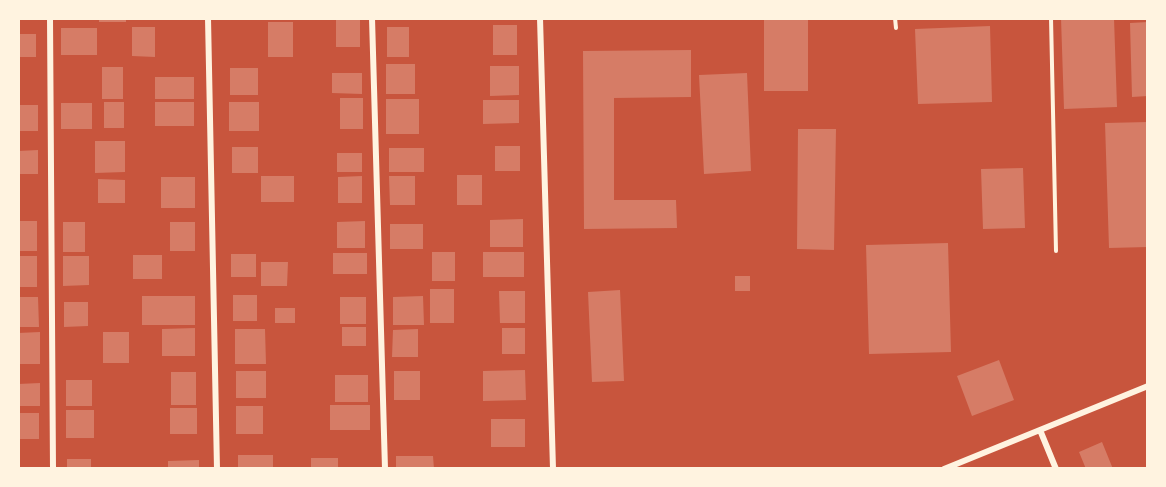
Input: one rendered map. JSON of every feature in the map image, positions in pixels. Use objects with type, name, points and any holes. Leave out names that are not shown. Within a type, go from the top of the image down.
[{"type":"street","points":[[50,18],[53,469]]},
{"type":"street","points":[[208,18],[217,469]]},
{"type":"street","points":[[372,18],[385,469]]},
{"type":"street","points":[[540,18],[553,469]]},
{"type":"street","points":[[944,469],[1148,387]]},
{"type":"street","points":[[1040,430],[1056,469]]},
{"type":"lane","points":[[896,18],[896,28]]},
{"type":"lane","points":[[1051,18],[1056,251]]},
{"type":"building","points":[[99,18],[126,18],[126,22],[99,22]]},
{"type":"building","points":[[764,18],[808,18],[808,91],[764,91]]},
{"type":"building","points":[[1061,18],[1114,18],[1117,107],[1064,109]]},
{"type":"building","points":[[336,20],[360,20],[360,47],[336,47]]},
{"type":"building","points":[[268,22],[293,22],[293,57],[268,57]]},
{"type":"building","points":[[1148,22],[1148,96],[1132,97],[1130,23]]},
{"type":"building","points":[[493,25],[517,25],[517,55],[493,55]]},
{"type":"building","points":[[990,26],[992,102],[918,104],[915,29]]},
{"type":"building","points":[[132,27],[155,27],[155,57],[132,56]]},
{"type":"building","points":[[387,27],[409,27],[409,57],[387,57]]},
{"type":"building","points":[[61,28],[97,28],[97,55],[61,55]]},
{"type":"building","points":[[18,34],[36,34],[36,57],[18,57]]},
{"type":"building","points":[[691,50],[691,97],[614,98],[614,200],[676,200],[677,228],[584,229],[583,51]]},
{"type":"building","points":[[386,64],[415,64],[415,94],[386,94]]},
{"type":"building","points":[[490,66],[519,66],[519,95],[490,96]]},
{"type":"building","points":[[102,67],[123,67],[123,99],[102,99]]},
{"type":"building","points":[[230,68],[258,68],[258,95],[230,95]]},
{"type":"building","points":[[332,73],[362,73],[362,94],[332,93]]},
{"type":"building","points":[[747,73],[751,171],[704,174],[699,75]]},
{"type":"building","points":[[155,77],[194,77],[194,99],[155,99]]},
{"type":"building","points":[[340,98],[363,98],[363,129],[340,129]]},
{"type":"building","points":[[386,99],[419,99],[419,134],[386,134]]},
{"type":"building","points":[[483,100],[519,100],[519,123],[483,124]]},
{"type":"building","points":[[104,102],[124,102],[124,128],[104,128]]},
{"type":"building","points":[[155,102],[194,102],[194,126],[155,126]]},
{"type":"building","points":[[229,102],[259,102],[259,131],[229,131]]},
{"type":"building","points":[[61,103],[92,103],[92,129],[61,129]]},
{"type":"building","points":[[18,105],[38,105],[38,131],[18,131]]},
{"type":"building","points":[[1148,122],[1148,247],[1109,248],[1105,123]]},
{"type":"building","points":[[798,129],[836,129],[834,250],[797,249]]},
{"type":"building","points":[[95,141],[125,141],[125,172],[95,173]]},
{"type":"building","points":[[495,146],[520,146],[520,171],[495,171]]},
{"type":"building","points":[[232,147],[258,147],[258,173],[232,173]]},
{"type":"building","points":[[389,148],[424,148],[424,172],[389,172]]},
{"type":"building","points":[[38,150],[38,174],[18,174],[18,151]]},
{"type":"building","points":[[337,153],[362,153],[362,172],[337,172]]},
{"type":"building","points":[[1023,168],[1025,228],[983,229],[981,169]]},
{"type":"building","points":[[457,175],[482,175],[482,205],[457,205]]},
{"type":"building","points":[[261,176],[294,176],[294,202],[261,202]]},
{"type":"building","points":[[362,176],[362,203],[338,203],[338,177]]},
{"type":"building","points":[[389,176],[415,176],[415,205],[390,205]]},
{"type":"building","points":[[161,177],[195,177],[195,208],[161,208]]},
{"type":"building","points":[[98,179],[125,180],[125,203],[98,203]]},
{"type":"building","points":[[523,219],[523,247],[490,247],[490,220]]},
{"type":"building","points":[[18,221],[37,221],[37,251],[18,251]]},
{"type":"building","points":[[365,221],[365,248],[337,248],[337,222]]},
{"type":"building","points":[[63,222],[85,222],[85,252],[63,252]]},
{"type":"building","points":[[170,222],[195,222],[195,251],[170,251]]},
{"type":"building","points":[[390,224],[423,224],[423,249],[390,249]]},
{"type":"building","points":[[948,243],[951,352],[869,354],[866,245]]},
{"type":"building","points":[[432,252],[455,252],[455,281],[432,281]]},
{"type":"building","points":[[483,252],[524,252],[524,277],[483,277]]},
{"type":"building","points":[[333,253],[367,253],[367,274],[333,274]]},
{"type":"building","points":[[231,254],[256,254],[256,277],[231,277]]},
{"type":"building","points":[[133,255],[162,255],[162,279],[133,279]]},
{"type":"building","points":[[18,256],[37,256],[37,287],[18,287]]},
{"type":"building","points":[[63,256],[89,256],[89,285],[63,286]]},
{"type":"building","points":[[261,262],[288,262],[287,286],[261,286]]},
{"type":"building","points":[[735,276],[750,276],[750,291],[735,291]]},
{"type":"building","points":[[430,289],[454,289],[454,323],[430,323]]},
{"type":"building","points":[[620,290],[624,381],[592,382],[588,292]]},
{"type":"building","points":[[499,291],[525,291],[525,323],[500,323]]},
{"type":"building","points":[[233,295],[257,295],[257,321],[233,321]]},
{"type":"building","points":[[142,296],[195,296],[195,325],[142,325]]},
{"type":"building","points":[[423,296],[424,325],[393,325],[393,297]]},
{"type":"building","points":[[18,297],[38,297],[39,327],[18,327]]},
{"type":"building","points":[[340,297],[366,297],[366,324],[340,324]]},
{"type":"building","points":[[64,302],[88,302],[88,326],[64,327]]},
{"type":"building","points":[[275,308],[295,308],[295,323],[275,323]]},
{"type":"building","points":[[342,327],[366,327],[366,346],[342,346]]},
{"type":"building","points":[[195,328],[195,356],[162,356],[162,329]]},
{"type":"building","points":[[502,328],[525,328],[525,354],[502,354]]},
{"type":"building","points":[[235,329],[265,329],[266,364],[235,364]]},
{"type":"building","points":[[418,329],[418,357],[392,357],[393,330]]},
{"type":"building","points":[[40,332],[40,364],[18,364],[18,333]]},
{"type":"building","points":[[103,332],[129,332],[129,363],[103,363]]},
{"type":"building","points":[[999,360],[1014,400],[972,416],[957,376]]},
{"type":"building","points":[[525,370],[526,400],[483,401],[483,371]]},
{"type":"building","points":[[236,371],[266,371],[266,398],[236,398]]},
{"type":"building","points":[[394,371],[420,371],[420,400],[394,400]]},
{"type":"building","points":[[171,372],[196,372],[196,405],[171,405]]},
{"type":"building","points":[[335,375],[368,375],[368,402],[335,402]]},
{"type":"building","points":[[66,380],[92,380],[92,406],[66,406]]},
{"type":"building","points":[[40,383],[40,406],[18,406],[18,384]]},
{"type":"building","points":[[330,405],[370,405],[370,430],[330,430]]},
{"type":"building","points":[[236,406],[263,406],[263,434],[236,434]]},
{"type":"building","points":[[170,408],[197,408],[197,434],[170,434]]},
{"type":"building","points":[[66,410],[94,410],[94,438],[66,438]]},
{"type":"building","points":[[18,413],[39,413],[39,439],[18,439]]},
{"type":"building","points":[[491,419],[525,419],[525,447],[491,447]]},
{"type":"building","points":[[1102,442],[1113,469],[1086,469],[1079,452]]},
{"type":"building","points":[[238,455],[273,455],[273,469],[238,469]]},
{"type":"building","points":[[396,456],[433,456],[434,469],[396,469]]},
{"type":"building","points":[[311,458],[338,458],[338,469],[311,469]]},
{"type":"building","points":[[67,459],[91,459],[91,469],[67,469]]},
{"type":"building","points":[[199,460],[199,469],[168,469],[168,461]]}]
